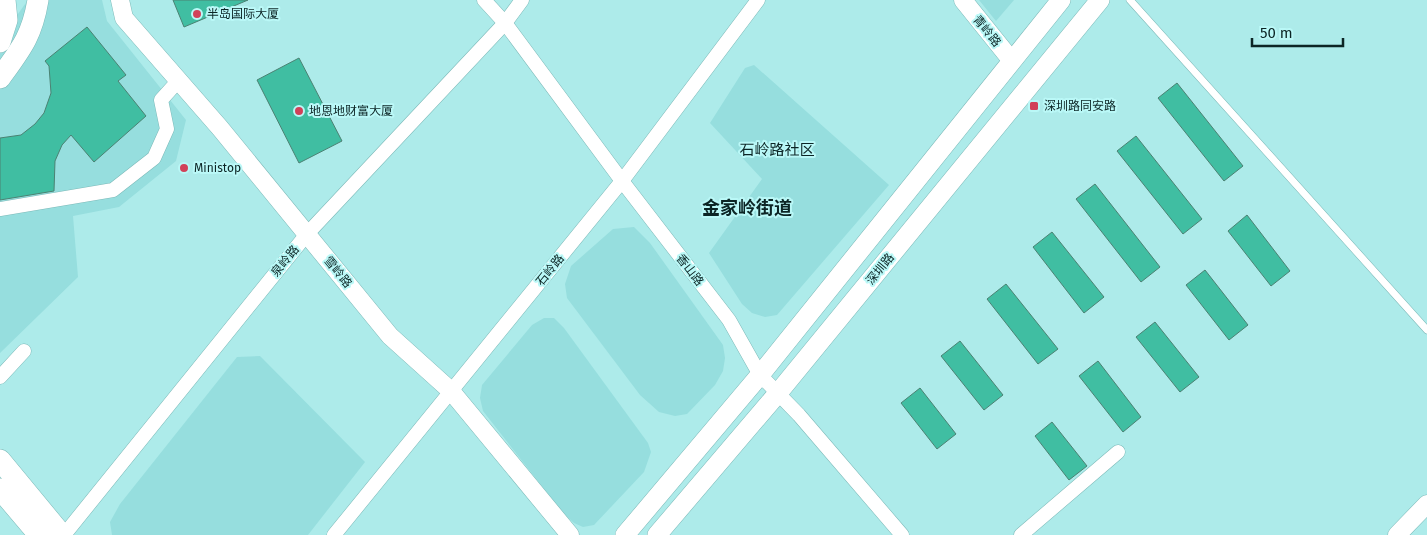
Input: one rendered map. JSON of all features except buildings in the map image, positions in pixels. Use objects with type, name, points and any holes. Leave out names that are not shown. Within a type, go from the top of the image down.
[{"type":"main road","points":[[0,42],[7,20],[4,0]]},
{"type":"main road","points":[[625,535],[760,375],[1062,0]]},
{"type":"main road","name":"深圳路","points":[[657,535],[778,393],[1100,0]]},
{"type":"main road","points":[[0,78],[27,41],[42,1]]},
{"type":"main road","points":[[0,460],[63,535]]},
{"type":"main road","points":[[0,488],[39,535]]},
{"type":"street","name":"雪岭路","points":[[120,0],[124,18],[179,80],[390,336],[451,391],[570,535]]},
{"type":"street","name":"香山路","points":[[484,0],[505,23],[622,181],[729,320],[760,375],[778,393],[902,535]]},
{"type":"street","name":"泉岭路","points":[[63,535],[307,234],[505,23],[522,0]]},
{"type":"street","name":"石岭路","points":[[334,535],[622,181],[758,0]]},
{"type":"street","name":"青岭路","points":[[963,0],[1012,61]]},
{"type":"street","points":[[0,61],[29,21]]},
{"type":"street","points":[[0,209],[113,190],[154,158],[167,129],[161,100],[179,80]]},
{"type":"street","points":[[0,377],[24,351]]},
{"type":"street","points":[[1021,535],[1118,452]]},
{"type":"street","points":[[1397,535],[1427,504]]},
{"type":"lane","points":[[1130,0],[1427,330]]},
{"type":"shaded area","points":[[28,0],[102,0],[107,21],[186,120],[176,161],[119,207],[73,216],[78,277],[0,353],[0,39]]},
{"type":"shaded area","points":[[979,0],[1014,0],[996,21]]},
{"type":"shaded area","points":[[754,65],[889,185],[777,315],[765,317],[752,313],[742,304],[709,253],[762,179],[710,123],[745,68]]},
{"type":"shaded area","points":[[634,227],[650,243],[723,345],[725,358],[723,371],[715,385],[687,414],[675,416],[659,412],[640,395],[567,298],[565,284],[571,266],[613,229]]},
{"type":"shaded area","points":[[544,318],[554,318],[564,328],[648,443],[651,452],[644,472],[594,525],[583,527],[574,523],[563,513],[483,411],[480,398],[482,385],[532,325]]},
{"type":"shaded area","points":[[260,356],[365,462],[308,535],[112,535],[110,522],[120,504],[237,357]]},
{"type":"place","name":"半岛国际大厦","points":[[197,14]]},
{"type":"place","name":"深圳路同安路","points":[[1034,106]]},
{"type":"place","name":"地恩地财富大厦","points":[[299,111]]},
{"type":"place","name":"Ministop","points":[[184,168]]},
{"type":"district","name":"石岭路社区","points":[[777,150]]},
{"type":"district","name":"金家岭街道","points":[[747,208]]}]
